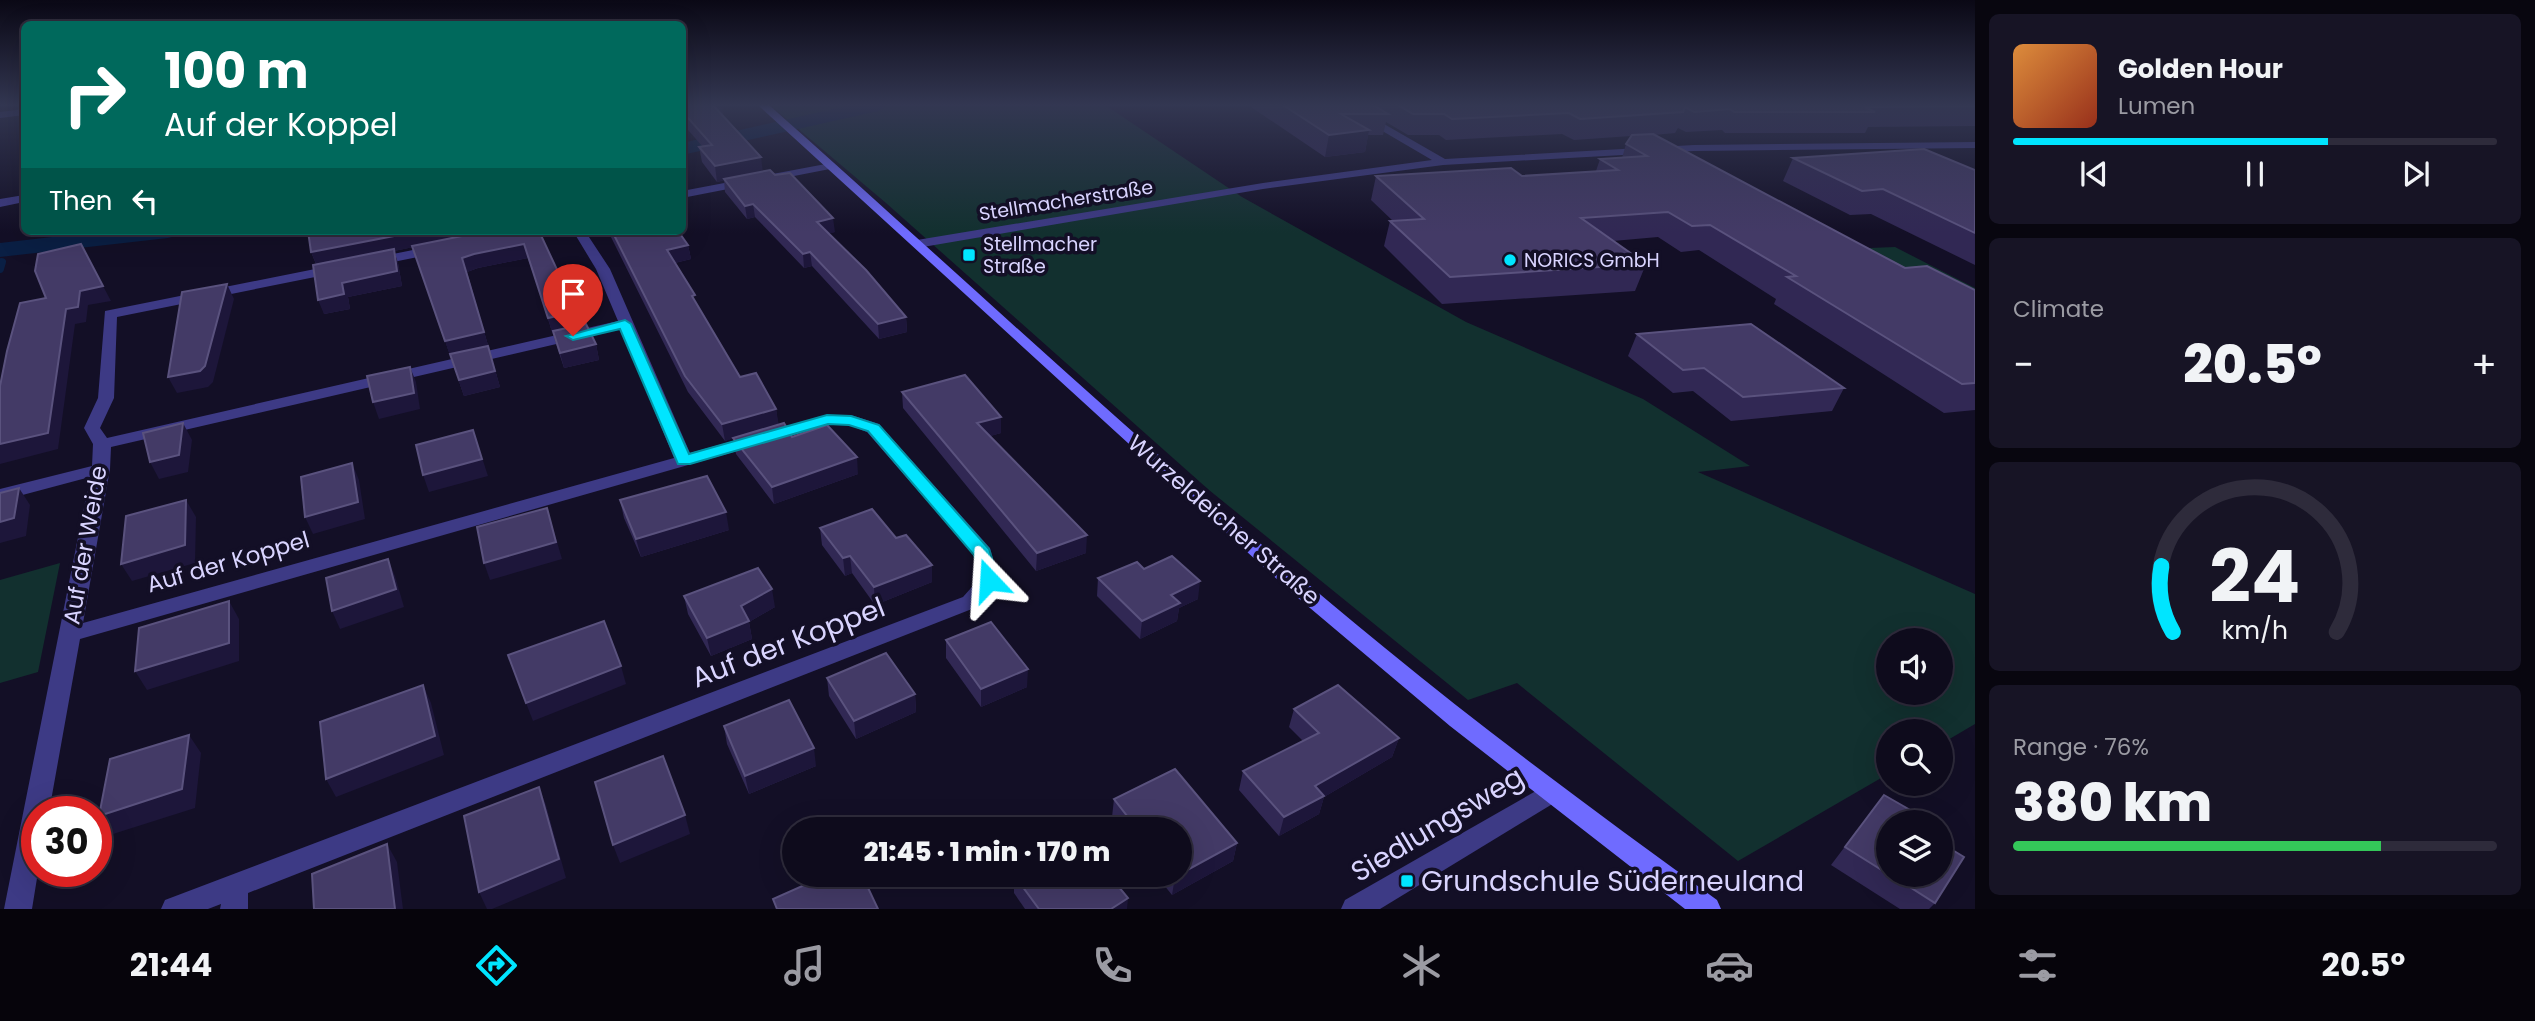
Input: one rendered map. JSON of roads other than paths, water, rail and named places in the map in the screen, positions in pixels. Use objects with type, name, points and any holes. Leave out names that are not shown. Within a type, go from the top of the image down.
[{"type":"main road","name":"Wurzeldeicher Straße","points":[[809,147],[1094,406],[1365,643],[1550,793],[1707,909]]},
{"type":"street","points":[[1417,147],[1443,162]]},
{"type":"street","name":"Stellmacherstraße","points":[[917,244],[1262,186],[1443,162],[1748,147]]},
{"type":"street","points":[[686,194],[831,166]]},
{"type":"street","points":[[0,203],[21,200]]},
{"type":"street","points":[[582,235],[603,269],[684,460]]},
{"type":"street","name":"Auf der Weide","points":[[18,909],[100,469],[102,444],[92,428],[106,398],[110,314],[447,247]]},
{"type":"street","points":[[102,444],[625,324]]},
{"type":"street","name":"Auf der Koppel","points":[[68,635],[827,420],[851,420],[873,428],[983,553],[989,580],[970,602],[234,897]]},
{"type":"street","points":[[0,495],[100,469]]},
{"type":"street","name":"Siedlungsweg","points":[[1355,909],[1550,793]]},
{"type":"street","points":[[175,909],[234,897]]},
{"type":"waterway","points":[[0,250],[133,235]]},
{"type":"waterway","points":[[0,269],[2,262]]},
{"type":"place","name":"Stellmacher Straße","points":[[969,255]]},
{"type":"place","name":"NORICS GmbH","points":[[1510,260]]},
{"type":"place","name":"Grundschule Süderneuland","points":[[1407,881]]}]
